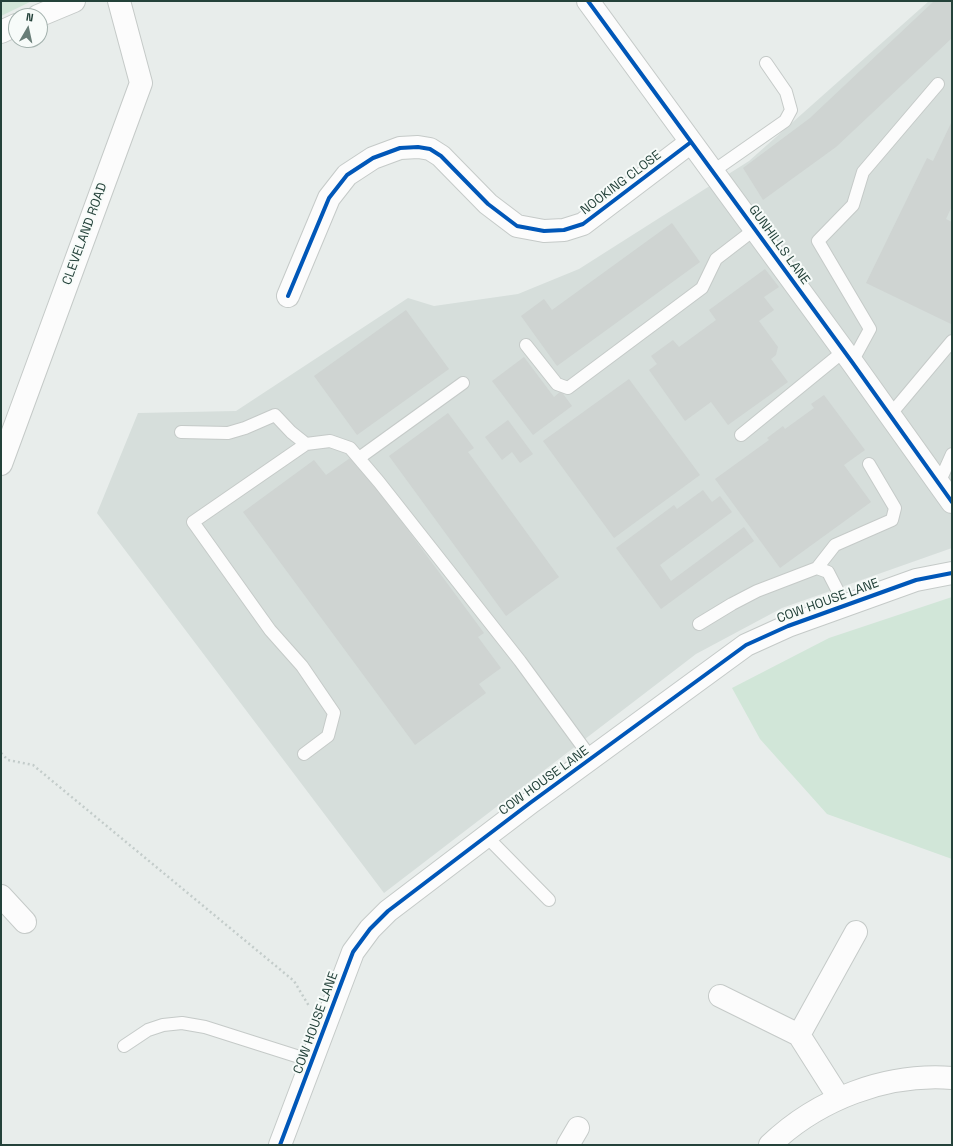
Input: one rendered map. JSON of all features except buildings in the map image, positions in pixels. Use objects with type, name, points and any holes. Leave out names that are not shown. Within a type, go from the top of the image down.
[{"type":"street","points":[[48,12],[74,1]]},
{"type":"street","name":"CLEVELAND ROAD","points":[[1,464],[141,83],[119,1]]},
{"type":"street","name":"GUNHILLS LANE","points":[[588,1],[848,356],[952,502]]},
{"type":"street","name":"NOOKING CLOSE","points":[[288,296],[329,198],[347,175],[373,158],[400,148],[430,150],[441,156],[488,204],[517,226],[544,231],[564,230],[583,224],[691,142]]},
{"type":"street","name":"COW HOUSE LANE","points":[[280,1145],[353,952],[370,929],[388,911],[486,836],[746,645],[788,626],[916,580],[952,573]]},
{"type":"street","points":[[1,896],[25,922]]},
{"type":"street","points":[[799,1036],[856,932]]},
{"type":"street","points":[[720,996],[799,1036],[840,1098]]},
{"type":"street","points":[[770,1145],[783,1132],[808,1115],[840,1098],[874,1086],[907,1079],[939,1077],[952,1078]]},
{"type":"lane","points":[[712,172],[785,121],[791,110],[786,92],[766,63]]},
{"type":"lane","points":[[741,435],[848,356],[870,329],[818,241],[853,205],[863,172],[938,84]]},
{"type":"lane","points":[[526,345],[557,384],[568,388],[702,288],[716,259],[755,229]]},
{"type":"lane","points":[[890,415],[952,341]]},
{"type":"lane","points":[[359,458],[463,383]]},
{"type":"lane","points":[[181,432],[228,434],[246,428],[275,414],[291,432],[306,444]]},
{"type":"lane","points":[[304,754],[328,736],[334,713],[302,666],[270,630],[193,522],[306,444],[330,441],[350,448],[359,458],[520,662],[591,758]]},
{"type":"lane","points":[[938,483],[952,454]]},
{"type":"lane","points":[[699,624],[732,604],[758,591],[817,568],[834,545],[892,520],[895,508],[869,464]]},
{"type":"lane","points":[[817,568],[828,572],[845,605]]},
{"type":"lane","points":[[486,836],[549,900]]},
{"type":"lane","points":[[124,1046],[148,1030],[163,1025],[182,1023],[205,1027],[312,1061]]},
{"type":"path","points":[[1,753],[8,760],[33,764],[294,981],[315,1015],[327,1021]]},
{"type":"shaded area","points":[[929,1],[952,1],[952,548],[782,608],[696,654],[384,893],[97,513],[138,413],[236,411],[408,298],[434,306],[518,294],[579,269],[749,161]]},
{"type":"green space","points":[[1,1],[32,1],[18,8],[8,8],[8,13],[1,16]]},
{"type":"green space","points":[[952,597],[952,859],[827,814],[760,739],[732,688],[829,638]]},
{"type":"cycle path","points":[[588,1],[852,362],[952,502]]},
{"type":"cycle path","points":[[288,296],[329,198],[347,175],[373,158],[400,148],[418,147],[430,149],[441,156],[488,204],[517,226],[544,231],[564,230],[583,224],[691,142]]},
{"type":"cycle path","points":[[280,1145],[353,952],[370,929],[388,911],[530,803],[746,645],[788,626],[916,580],[952,573]]}]
